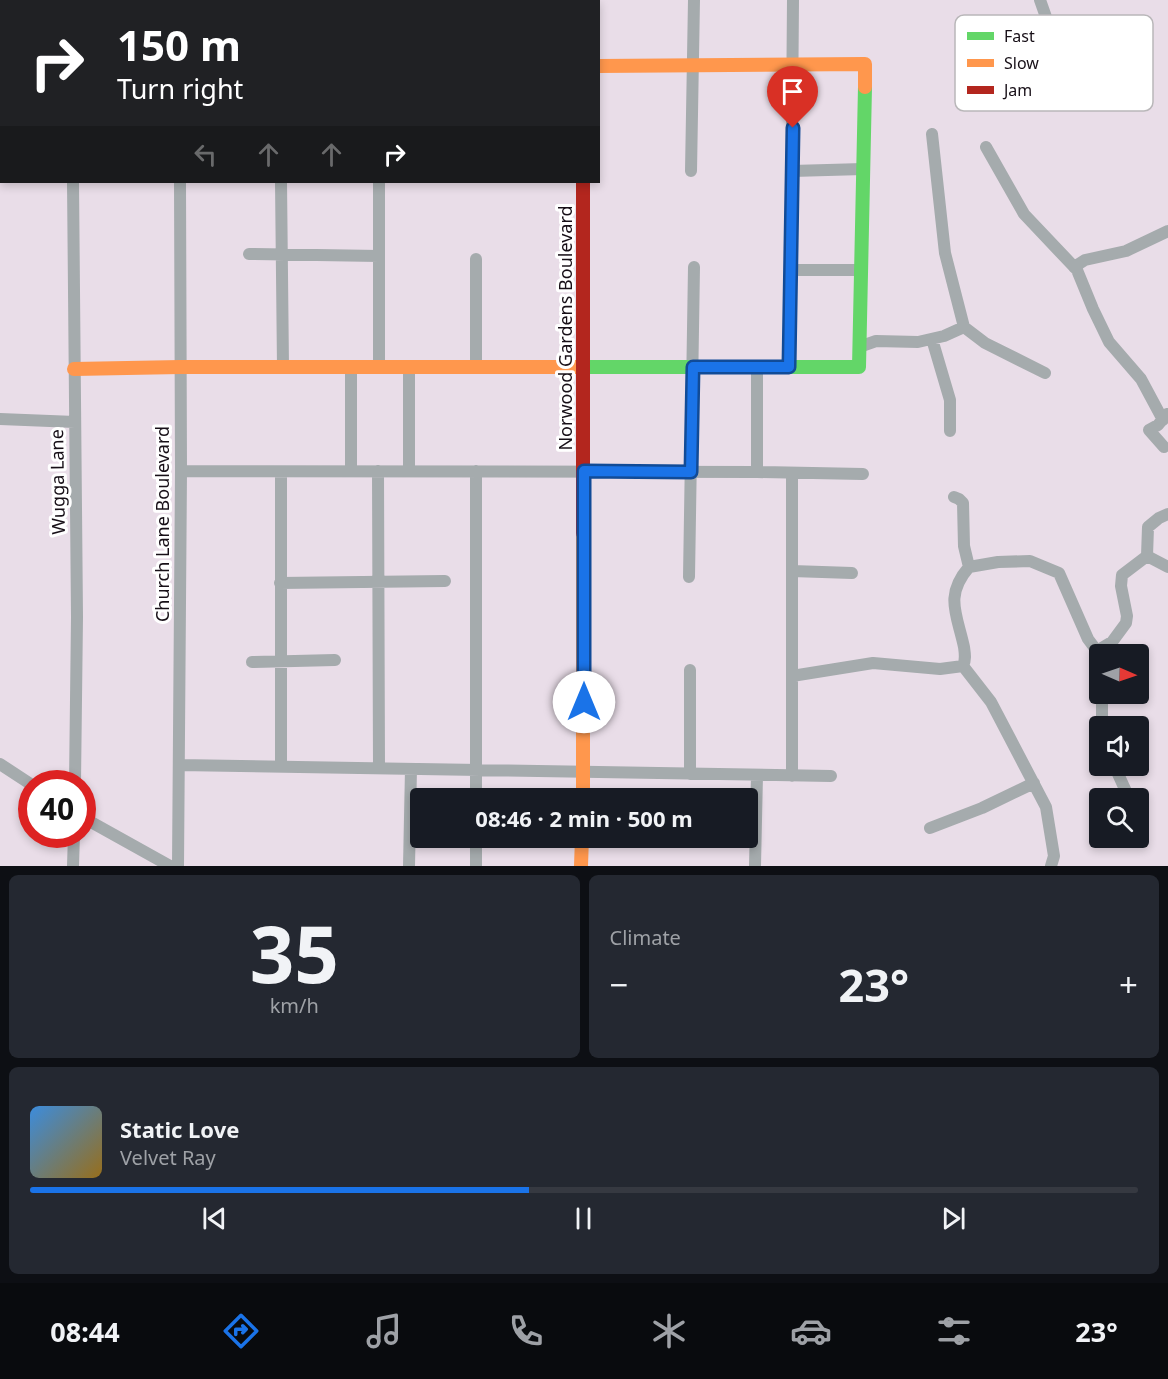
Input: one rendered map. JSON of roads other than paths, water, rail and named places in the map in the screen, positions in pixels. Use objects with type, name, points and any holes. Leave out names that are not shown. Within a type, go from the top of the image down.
[{"type":"street","points":[[691,171],[694,0]]},
{"type":"street","points":[[789,367],[793,0]]},
{"type":"street","points":[[1040,0],[1045,15]]},
{"type":"street","points":[[74,369],[859,367],[865,64],[600,66]]},
{"type":"street","points":[[932,134],[945,253],[964,327],[985,343],[1046,373]]},
{"type":"street","points":[[986,147],[1024,214],[1077,270],[1109,342],[1141,379],[1165,417],[1149,430],[1164,447]]},
{"type":"street","points":[[792,171],[863,169]]},
{"type":"street","name":"Wugga Lane","points":[[73,183],[77,617],[75,770]]},
{"type":"street","name":"Church Lane Boulevard","points":[[178,866],[181,471],[180,183]]},
{"type":"street","points":[[281,183],[283,367]]},
{"type":"street","points":[[379,183],[379,367]]},
{"type":"street","name":"Norwood Gardens Boulevard","points":[[583,183],[583,788]]},
{"type":"street","points":[[1074,267],[1085,260],[1126,251],[1168,231]]},
{"type":"street","points":[[249,254],[379,256]]},
{"type":"street","points":[[476,259],[476,367]]},
{"type":"street","points":[[689,577],[694,267]]},
{"type":"street","points":[[791,270],[861,270]]},
{"type":"street","points":[[859,346],[876,341],[918,342],[944,336],[964,327]]},
{"type":"street","points":[[932,339],[950,400],[950,431]]},
{"type":"street","points":[[351,367],[351,471]]},
{"type":"street","points":[[409,367],[409,471]]},
{"type":"street","points":[[757,367],[757,472]]},
{"type":"street","points":[[0,419],[75,422]]},
{"type":"street","points":[[181,471],[863,474]]},
{"type":"street","points":[[378,471],[378,768]]},
{"type":"street","points":[[476,471],[476,788]]},
{"type":"street","points":[[792,472],[792,776]]},
{"type":"street","points":[[281,473],[281,766]]},
{"type":"street","points":[[954,497],[963,503],[964,546],[969,567]]},
{"type":"street","points":[[1147,556],[1148,527],[1168,514]]},
{"type":"street","points":[[1147,556],[1168,567]]},
{"type":"street","points":[[1110,644],[1126,623],[1127,616],[1121,586],[1122,575],[1147,556]]},
{"type":"street","points":[[963,666],[965,651],[953,601],[957,580],[969,567],[998,562],[1030,561],[1059,573],[1091,644]]},
{"type":"street","points":[[792,571],[852,573]]},
{"type":"street","points":[[280,583],[445,581]]},
{"type":"street","points":[[252,662],[335,660]]},
{"type":"street","points":[[792,676],[873,663],[940,669],[963,666]]},
{"type":"street","points":[[963,666],[992,702],[1046,807],[1054,856],[1051,866]]},
{"type":"street","points":[[690,670],[690,774]]},
{"type":"street","points":[[0,764],[18,776]]},
{"type":"street","points":[[179,765],[831,776]]},
{"type":"street","points":[[409,866],[411,769]]},
{"type":"street","points":[[755,866],[758,775]]},
{"type":"street","points":[[930,828],[982,808],[1034,783]]},
{"type":"street","points":[[96,824],[170,866]]},
{"type":"street","points":[[73,866],[74,848]]},
{"type":"street","points":[[476,848],[476,866]]},
{"type":"street","points":[[581,866],[582,848]]}]
